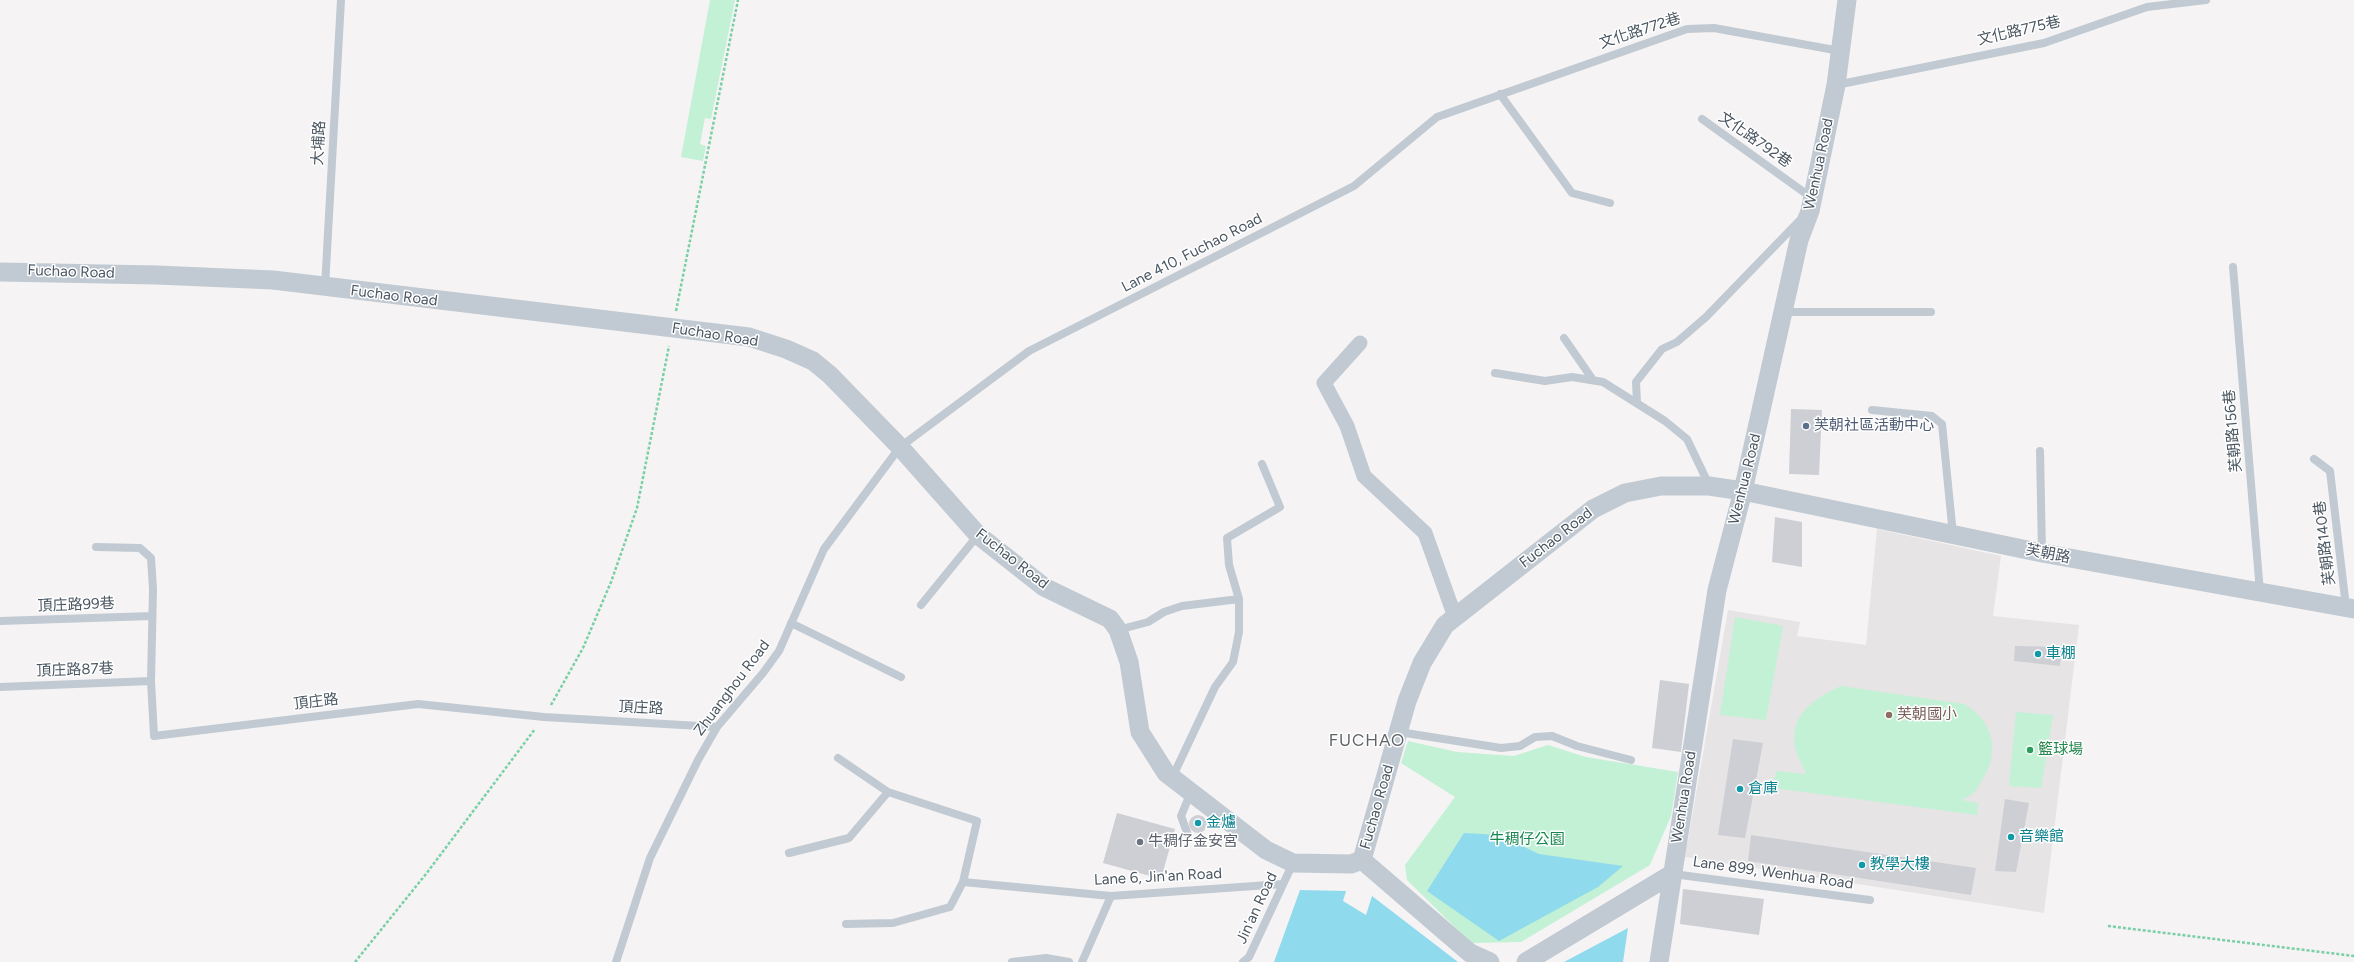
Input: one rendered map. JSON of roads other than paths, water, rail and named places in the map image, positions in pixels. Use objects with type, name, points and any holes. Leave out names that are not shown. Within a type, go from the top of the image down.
[{"type":"street","name":"Wenhua Road","points":[[1659,962],[1717,590],[1743,491],[1799,240],[1811,205],[1836,85],[1847,0]]},
{"type":"street","name":"Fuchao Road","points":[[0,272],[172,275],[273,280],[749,337],[786,349],[813,361],[830,375],[900,447],[978,535],[1044,587],[1110,619],[1118,630],[1129,662],[1140,732],[1166,773],[1266,850],[1293,863],[1351,864],[1362,860],[1407,701],[1422,663],[1445,625],[1593,509],[1625,493],[1661,486],[1709,486],[1743,491]]},
{"type":"street","points":[[1360,342],[1324,383],[1347,426],[1364,476],[1425,533],[1455,617]]},
{"type":"street","name":"芙朝路","points":[[1743,491],[2042,554],[2350,608]]},
{"type":"street","points":[[1362,860],[1470,953],[1490,962]]},
{"type":"street","points":[[1526,962],[1672,874]]},
{"type":"lane","name":"大埔路","points":[[325,287],[341,0]]},
{"type":"lane","name":"文化路775巷","points":[[1836,85],[2044,43],[2147,7],[2206,0]]},
{"type":"lane","name":"文化路772巷","points":[[1500,94],[1687,29],[1714,28],[1840,51]]},
{"type":"lane","points":[[1500,94],[1572,193],[1610,203]]},
{"type":"lane","name":"Lane 410, Fuchao Road","points":[[900,447],[1029,351],[1354,186],[1437,117],[1500,94]]},
{"type":"lane","name":"文化路792巷","points":[[1702,119],[1811,205]]},
{"type":"lane","points":[[1637,403],[1636,382],[1662,349],[1677,342],[1706,317],[1811,205]]},
{"type":"lane","name":"芙朝路156巷","points":[[2233,267],[2260,592]]},
{"type":"lane","points":[[1784,312],[1931,312]]},
{"type":"lane","points":[[1564,338],[1593,380]]},
{"type":"lane","points":[[1495,373],[1545,381],[1572,377],[1603,382],[1637,403],[1687,439],[1709,486]]},
{"type":"lane","points":[[1872,410],[1932,416],[1942,424],[1953,535]]},
{"type":"lane","name":"Zhuanghou Road","points":[[616,962],[650,858],[698,760],[717,727],[763,673],[778,651],[824,549],[900,447]]},
{"type":"lane","points":[[2040,451],[2042,554]]},
{"type":"lane","name":"芙朝路140巷","points":[[2314,459],[2330,471],[2350,608]]},
{"type":"lane","points":[[1172,778],[1215,687],[1233,662],[1239,632],[1240,599],[1229,565],[1227,538],[1280,507],[1262,464]]},
{"type":"lane","points":[[921,605],[978,535]]},
{"type":"lane","name":"頂庄路","points":[[96,547],[140,548],[151,558],[151,681],[154,736],[418,704],[544,717],[717,727]]},
{"type":"lane","points":[[1118,630],[1148,622],[1164,612],[1182,606],[1240,599]]},
{"type":"lane","name":"頂庄路99巷","points":[[0,621],[152,616]]},
{"type":"lane","points":[[791,623],[901,677]]},
{"type":"lane","name":"頂庄路87巷","points":[[0,687],[151,681]]},
{"type":"lane","points":[[1399,732],[1500,748],[1520,746],[1535,737],[1552,736],[1577,746],[1630,760]]},
{"type":"lane","points":[[838,758],[888,792],[977,821],[963,882],[950,907],[893,922],[846,924]]},
{"type":"lane","points":[[789,853],[849,838],[888,792]]},
{"type":"lane","points":[[1188,835],[1181,816],[1191,792]]},
{"type":"lane","name":"Jin'an Road","points":[[1243,962],[1249,957],[1293,863]]},
{"type":"lane","name":"Lane 899, Wenhua Road","points":[[1672,874],[1870,900]]},
{"type":"lane","name":"Lane 6, Jin'an Road","points":[[963,882],[1110,896],[1283,884]]},
{"type":"lane","points":[[1082,962],[1110,896]]},
{"type":"lane","points":[[1012,962],[1046,958],[1069,962]]},
{"type":"water","points":[[1464,833],[1499,835],[1539,854],[1623,866],[1598,887],[1499,941],[1427,891]]},
{"type":"water","points":[[1300,890],[1346,891],[1343,901],[1366,915],[1372,896],[1458,962],[1274,962]]},
{"type":"water","points":[[1628,928],[1623,962],[1564,962]]},
{"type":"place","name":"芙朝社區活動中心","points":[[1806,426]]},
{"type":"place","name":"車棚","points":[[2038,654]]},
{"type":"place","name":"芙朝國小","points":[[1889,715]]},
{"type":"place","name":"籃球場","points":[[2030,750]]},
{"type":"place","name":"倉庫","points":[[1740,789]]},
{"type":"place","name":"金爐","points":[[1198,823]]},
{"type":"place","name":"音樂館","points":[[2011,837]]},
{"type":"place","name":"牛稠仔金安宮","points":[[1140,842]]},
{"type":"place","name":"教學大樓","points":[[1862,865]]},
{"type":"district","name":"FUCHAO","points":[[1367,741]]},
{"type":"park label","name":"牛稠仔公園","points":[[1527,840]]}]
